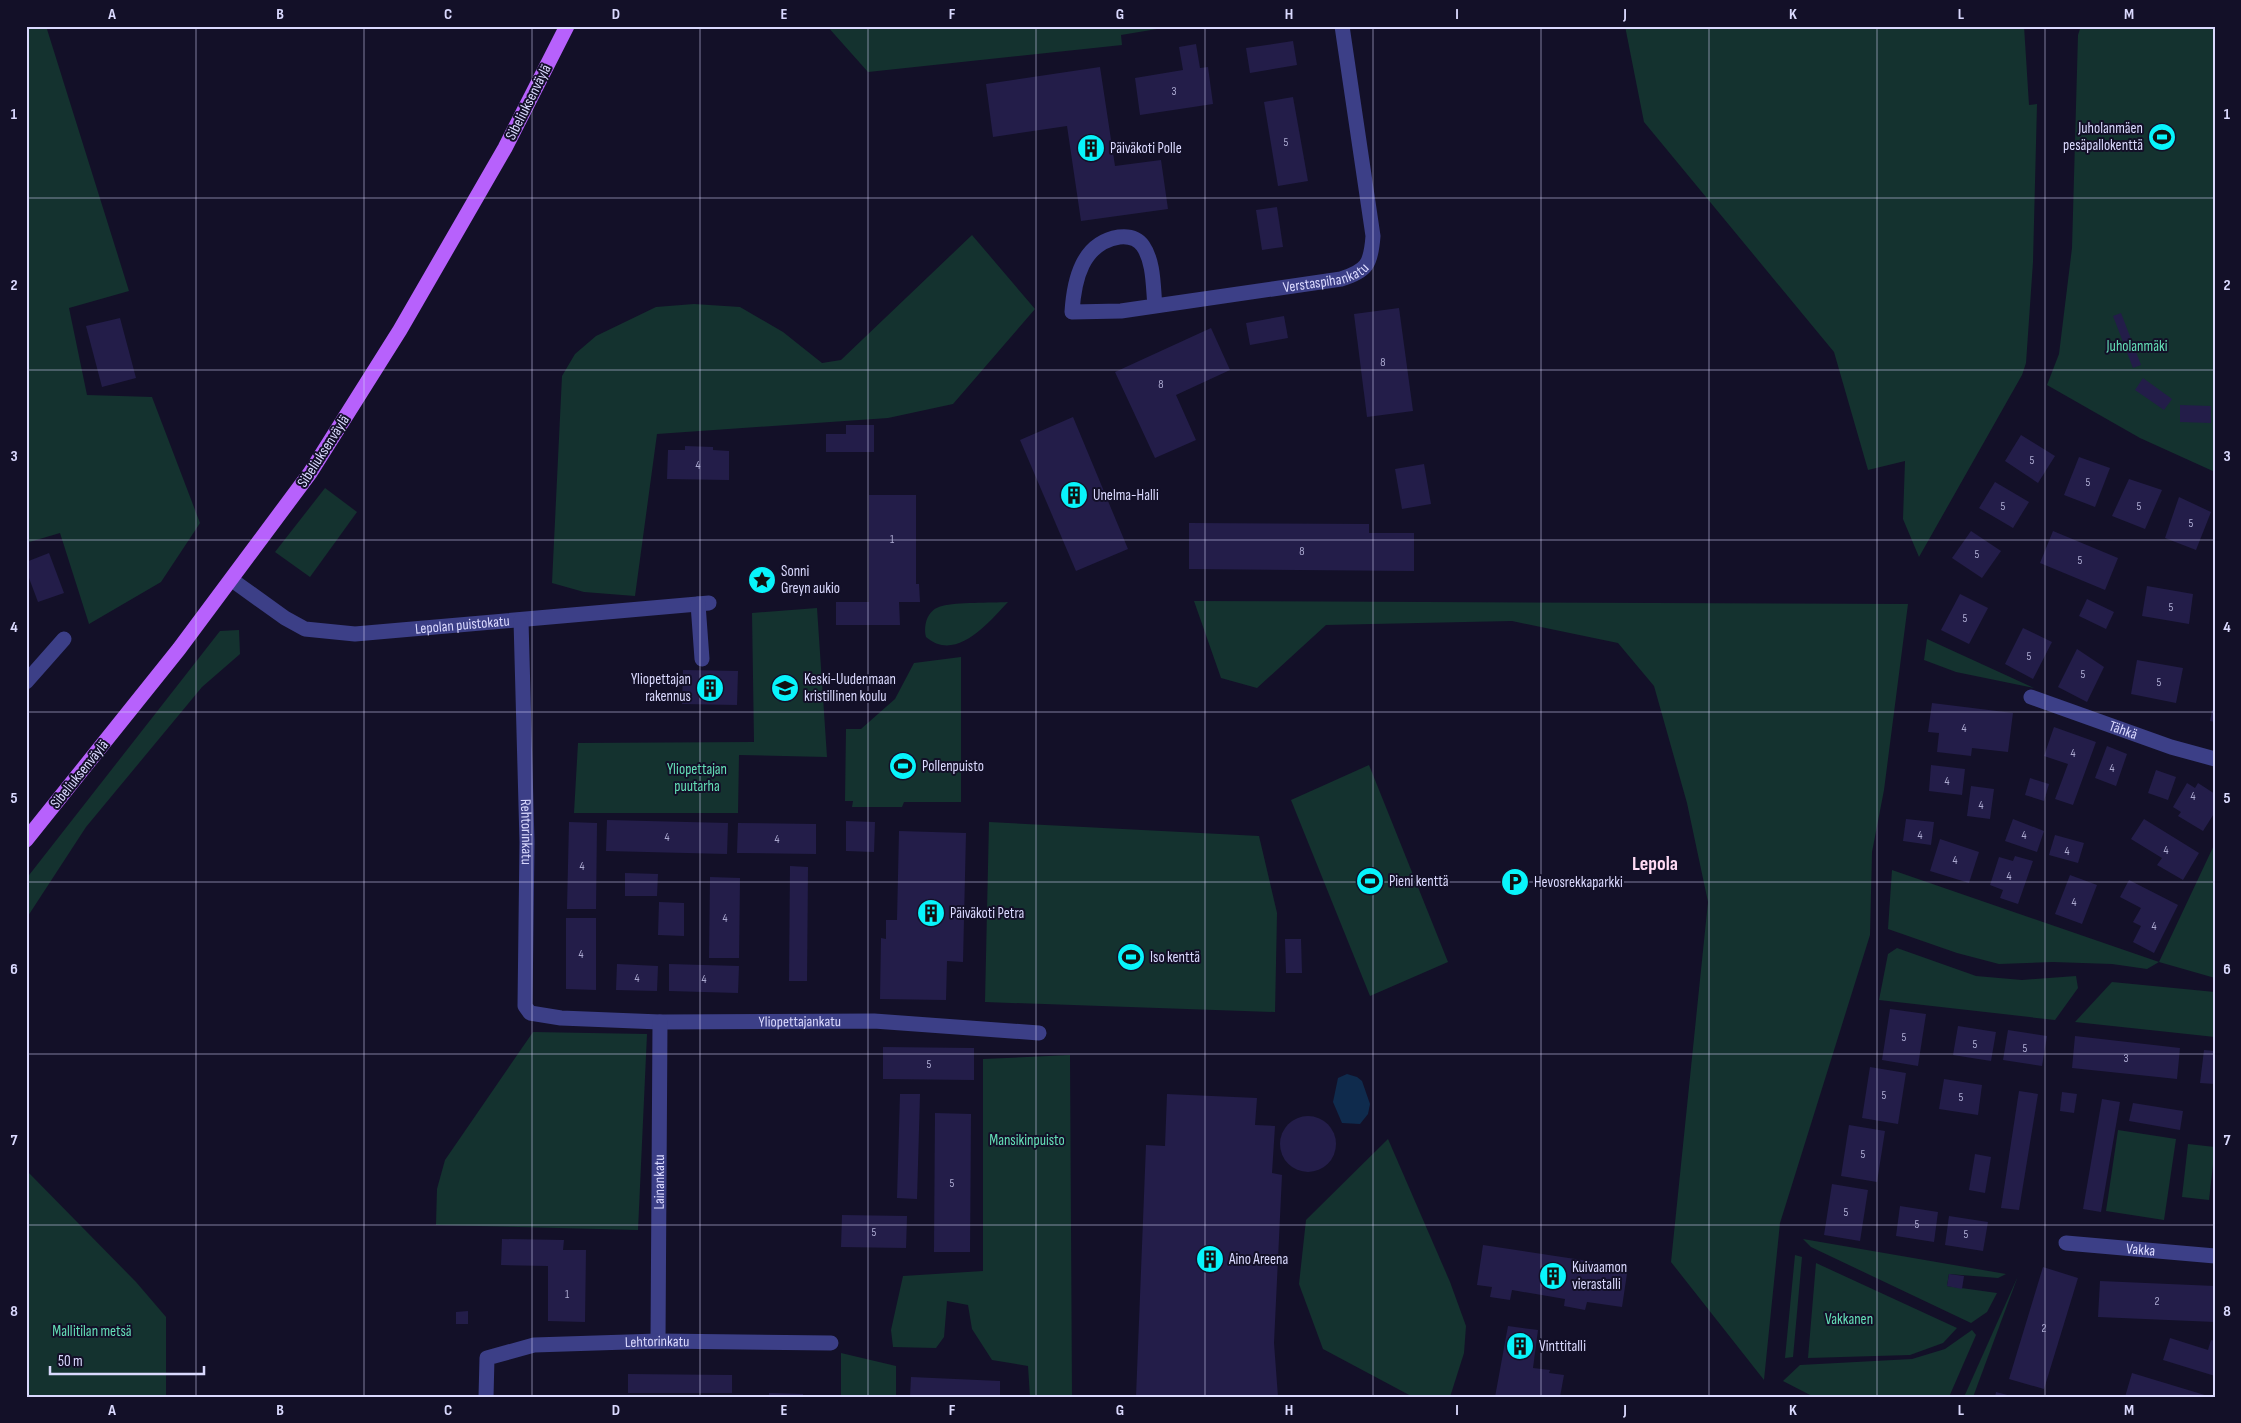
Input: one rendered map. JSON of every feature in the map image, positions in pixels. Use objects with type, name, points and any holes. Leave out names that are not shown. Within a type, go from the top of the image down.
[{"type":"main road","name":"Sibeliuksenväylä","points":[[26,840],[232,580],[310,474],[400,330],[505,148],[567,26]]},
{"type":"street","name":"Verstaspihankatu","points":[[1156,306],[1151,265],[1142,245],[1131,237],[1126,236],[1102,241],[1084,261],[1076,278],[1072,312],[1121,311],[1156,306],[1341,279],[1357,274],[1365,268],[1371,256],[1373,236],[1342,26]]},
{"type":"street","name":"Lepolan puistokatu","points":[[232,580],[285,618],[305,629],[355,634],[704,603],[702,659]]},
{"type":"street","name":"Rehtorinkatu","points":[[521,620],[526,842],[524,1006],[530,1013],[561,1018]]},
{"type":"street","points":[[26,682],[64,639]]},
{"type":"street","name":"Tähkä","points":[[2031,698],[2171,747],[2215,759]]},
{"type":"street","name":"Yliopettajankatu","points":[[561,1018],[660,1022],[874,1021],[1039,1033]]},
{"type":"street","name":"Lainankatu","points":[[658,1341],[660,1022]]},
{"type":"street","name":"Vakka","points":[[2066,1243],[2215,1256]]},
{"type":"street","name":"Lehtorinkatu","points":[[486,1397],[487,1358],[534,1345],[658,1341],[830,1343]]},
{"type":"green space","points":[[26,26],[46,26],[129,291],[69,308],[87,395],[152,397],[200,523],[161,582],[89,624],[60,533],[26,543]]},
{"type":"green space","points":[[827,26],[1175,26],[1121,35],[1122,45],[868,72]]},
{"type":"green space","points":[[1625,26],[2024,26],[2029,105],[2037,104],[2033,262],[2026,363],[2022,375],[1919,557],[1903,519],[1905,461],[1868,470],[1834,352],[1644,122]]},
{"type":"green space","name":"Juholanmäki","points":[[2081,26],[2215,26],[2215,472],[2140,438],[2047,385],[2059,354],[2072,248],[2078,35]]},
{"type":"green space","points":[[972,235],[1035,309],[953,404],[888,418],[657,434],[635,596],[584,592],[552,583],[562,376],[575,354],[596,336],[656,307],[694,304],[740,307],[783,332],[822,363],[841,360]]},
{"type":"green space","points":[[325,488],[357,512],[310,577],[275,552]]},
{"type":"green space","points":[[1194,601],[1908,604],[1884,790],[1872,852],[1870,935],[1780,1223],[1764,1380],[1671,1262],[1708,902],[1687,803],[1654,686],[1618,643],[1512,621],[1326,625],[1257,688],[1221,678]]},
{"type":"green space","points":[[1008,602],[982,629],[960,643],[949,645],[937,644],[926,637],[926,622],[933,610],[937,608],[956,604]]},
{"type":"green space","name":"Yliopettajan puutarha","points":[[817,608],[827,757],[739,755],[738,813],[574,813],[578,743],[754,742],[752,613]]},
{"type":"green space","points":[[239,630],[240,654],[202,687],[86,827],[26,919],[26,879],[220,631]]},
{"type":"green space","points":[[1927,639],[2034,688],[1956,672],[1924,660]]},
{"type":"green space","name":"Pollenpuisto","points":[[961,657],[961,802],[904,802],[902,807],[852,807],[853,801],[845,801],[846,729],[861,729],[895,699],[914,663]]},
{"type":"green space","name":"Pieni kenttä","points":[[1369,765],[1448,962],[1370,996],[1291,800]]},
{"type":"green space","name":"Iso kenttä","points":[[989,822],[1259,836],[1277,913],[1275,1012],[985,1002]]},
{"type":"green space","points":[[2215,843],[2215,978],[2159,962]]},
{"type":"green space","points":[[1892,870],[2159,962],[2147,969],[2112,964],[2053,962],[1999,964],[1957,953],[1888,929]]},
{"type":"green space","points":[[1897,948],[1976,976],[2022,980],[2076,976],[2078,988],[2055,1020],[1879,1000],[1888,954]]},
{"type":"green space","points":[[2112,982],[2215,992],[2215,1037],[2075,1022]]},
{"type":"green space","points":[[533,1032],[647,1034],[638,1230],[436,1225],[437,1189],[445,1160]]},
{"type":"green space","name":"Mansikinpuisto","points":[[1070,1055],[1072,1397],[1030,1397],[1028,1366],[992,1360],[972,1329],[968,1305],[947,1301],[944,1337],[936,1348],[893,1347],[891,1330],[903,1276],[983,1271],[983,1059]]},
{"type":"green space","points":[[2118,1130],[2176,1139],[2164,1220],[2106,1211]]},
{"type":"green space","points":[[1388,1139],[1450,1282],[1466,1326],[1464,1353],[1450,1397],[1413,1397],[1323,1349],[1299,1284],[1306,1220]]},
{"type":"green space","points":[[2188,1144],[2215,1147],[2209,1200],[2182,1197]]},
{"type":"green space","name":"Mallitilan metsä","points":[[26,1170],[136,1282],[166,1317],[166,1397],[26,1397]]},
{"type":"green space","points":[[1803,1239],[2006,1274],[1998,1278],[1949,1274],[1947,1286],[1997,1293],[1987,1312],[1971,1323],[1811,1247]]},
{"type":"green space","points":[[1795,1255],[1802,1257],[1793,1357],[1785,1358]]},
{"type":"green space","name":"Vakkanen","points":[[1816,1263],[1957,1328],[1943,1343],[1910,1355],[1808,1358]]},
{"type":"green space","points":[[2018,1276],[1973,1397],[1964,1397]]},
{"type":"green space","points":[[1972,1330],[1976,1335],[1949,1397],[1814,1397],[1783,1381],[1800,1365],[1912,1359],[1945,1349]]},
{"type":"green space","points":[[841,1353],[896,1366],[896,1397],[841,1397]]},
{"type":"water","points":[[1347,1074],[1357,1077],[1362,1081],[1370,1104],[1368,1114],[1360,1124],[1342,1123],[1333,1102],[1338,1078]]},
{"type":"building","points":[[1293,41],[1297,65],[1250,73],[1246,48]]},
{"type":"building","points":[[1196,44],[1200,68],[1208,67],[1213,104],[1140,115],[1135,78],[1183,70],[1179,47]]},
{"type":"building","name":"Päiväkoti Polle","points":[[1100,67],[1115,166],[1161,160],[1168,209],[1081,221],[1067,126],[993,137],[986,84]]},
{"type":"building","points":[[1293,97],[1308,181],[1278,186],[1264,102]]},
{"type":"building","points":[[1277,207],[1283,247],[1262,250],[1256,210]]},
{"type":"building","points":[[1399,308],[1413,411],[1367,417],[1354,314]]},
{"type":"building","points":[[2121,313],[2141,365],[2133,368],[2113,316]]},
{"type":"building","points":[[1284,316],[1288,338],[1250,345],[1246,323]]},
{"type":"building","points":[[120,318],[136,378],[102,387],[86,326]]},
{"type":"building","points":[[1211,328],[1230,370],[1176,395],[1196,440],[1155,458],[1115,372]]},
{"type":"building","points":[[2143,378],[2172,399],[2164,410],[2135,390]]},
{"type":"building","points":[[2180,405],[2211,406],[2211,423],[2180,422]]},
{"type":"building","name":"Unelma-Halli","points":[[1073,417],[1128,549],[1076,571],[1020,440]]},
{"type":"building","points":[[846,425],[874,425],[874,452],[826,452],[826,434],[846,434]]},
{"type":"building","points":[[2021,435],[2055,456],[2038,483],[2005,461]]},
{"type":"building","points":[[685,446],[713,447],[713,450],[729,451],[729,480],[667,479],[668,450],[685,450]]},
{"type":"building","points":[[2079,457],[2110,468],[2095,507],[2064,495]]},
{"type":"building","points":[[1424,464],[1431,504],[1402,509],[1395,469]]},
{"type":"building","points":[[2129,479],[2162,490],[2145,529],[2112,516]]},
{"type":"building","points":[[1995,482],[2029,502],[2013,528],[1979,508]]},
{"type":"building","points":[[869,495],[916,495],[916,584],[919,584],[920,602],[899,602],[900,625],[836,625],[836,602],[869,602]]},
{"type":"building","points":[[2179,497],[2211,512],[2196,550],[2165,538]]},
{"type":"building","points":[[1189,523],[1369,524],[1369,533],[1414,533],[1414,571],[1189,569]]},
{"type":"building","points":[[1971,531],[2001,551],[1982,578],[1952,558]]},
{"type":"building","points":[[2053,531],[2118,558],[2105,590],[2040,563]]},
{"type":"building","points":[[49,553],[64,593],[38,602],[26,570],[26,562]]},
{"type":"building","points":[[2147,586],[2193,594],[2189,624],[2142,616]]},
{"type":"building","points":[[1960,594],[1988,608],[1969,644],[1941,630]]},
{"type":"building","points":[[2087,599],[2114,612],[2106,629],[2079,616]]},
{"type":"building","points":[[2023,628],[2052,642],[2033,679],[2005,664]]},
{"type":"building","points":[[2077,649],[2104,667],[2087,702],[2058,687]]},
{"type":"building","points":[[2137,660],[2183,668],[2176,703],[2131,694]]},
{"type":"building","name":"Yliopettajan rakennus","points":[[683,670],[738,671],[737,705],[682,704]]},
{"type":"building","points":[[1932,703],[2013,713],[2008,752],[1972,748],[1971,756],[1937,752],[1939,733],[1928,732]]},
{"type":"building","points":[[2212,710],[2215,710],[2215,722],[2210,721]]},
{"type":"building","points":[[2054,727],[2096,742],[2073,805],[2055,799],[2068,764],[2044,756]]},
{"type":"building","points":[[2107,746],[2127,754],[2116,786],[2095,778]]},
{"type":"building","points":[[1931,765],[1965,769],[1962,795],[1929,791]]},
{"type":"building","points":[[2156,770],[2176,777],[2168,800],[2148,793]]},
{"type":"building","points":[[2030,778],[2049,784],[2044,801],[2025,795]]},
{"type":"building","points":[[2187,783],[2195,788],[2198,783],[2215,794],[2215,812],[2203,831],[2178,816],[2181,812],[2173,807]]},
{"type":"building","points":[[1971,786],[1994,789],[1990,819],[1967,816]]},
{"type":"building","points":[[1906,819],[1934,822],[1931,845],[1903,841]]},
{"type":"building","points":[[2013,819],[2044,831],[2037,852],[2005,841]]},
{"type":"building","points":[[2144,819],[2199,853],[2183,880],[2157,865],[2162,858],[2131,839]]},
{"type":"building","points":[[607,820],[728,823],[727,854],[606,851]]},
{"type":"building","points":[[846,821],[875,822],[874,852],[846,851]]},
{"type":"building","points":[[569,822],[597,823],[596,909],[567,909]]},
{"type":"building","points":[[738,823],[816,824],[816,854],[737,853]]},
{"type":"building","name":"Päiväkoti Petra","points":[[899,831],[966,833],[963,962],[947,961],[946,1000],[880,999],[881,938],[886,939],[886,920],[897,920]]},
{"type":"building","points":[[2055,835],[2084,843],[2078,863],[2049,855]]},
{"type":"building","points":[[1940,839],[1979,852],[1969,883],[1930,871]]},
{"type":"building","points":[[2015,856],[2033,861],[2018,904],[2000,898],[2003,890],[1990,885],[1999,857],[2013,861]]},
{"type":"building","points":[[790,866],[808,867],[807,981],[789,981]]},
{"type":"building","points":[[625,873],[658,874],[657,896],[625,896]]},
{"type":"building","points":[[2070,875],[2097,885],[2082,924],[2055,914]]},
{"type":"building","points":[[710,877],[740,878],[739,958],[709,958]]},
{"type":"building","points":[[2129,880],[2178,905],[2154,953],[2133,942],[2141,926],[2133,922],[2141,908],[2120,897]]},
{"type":"building","points":[[659,902],[684,903],[684,936],[658,935]]},
{"type":"building","points":[[566,918],[596,918],[596,990],[566,989]]},
{"type":"building","points":[[1285,939],[1301,939],[1302,973],[1286,973]]},
{"type":"building","points":[[617,964],[658,966],[657,991],[616,990]]},
{"type":"building","points":[[669,964],[739,966],[738,993],[669,991]]},
{"type":"building","points":[[1890,1009],[1926,1014],[1918,1066],[1882,1060]]},
{"type":"building","points":[[1958,1026],[1996,1032],[1991,1061],[1953,1055]]},
{"type":"building","points":[[2008,1030],[2047,1036],[2042,1066],[2003,1060]]},
{"type":"building","points":[[2075,1036],[2180,1048],[2177,1079],[2072,1068]]},
{"type":"building","points":[[883,1047],[974,1048],[974,1080],[883,1079]]},
{"type":"building","points":[[2204,1050],[2215,1051],[2215,1084],[2200,1083]]},
{"type":"building","points":[[1870,1067],[1906,1073],[1898,1124],[1862,1118]]},
{"type":"building","points":[[1944,1079],[1982,1085],[1978,1115],[1939,1109]]},
{"type":"building","points":[[2019,1091],[2038,1094],[2019,1210],[2001,1208]]},
{"type":"building","points":[[2062,1092],[2077,1094],[2074,1113],[2060,1111]]},
{"type":"building","points":[[900,1094],[920,1094],[917,1199],[897,1198]]},
{"type":"building","name":"Aino Areena","points":[[1167,1094],[1257,1098],[1255,1125],[1275,1126],[1272,1173],[1282,1175],[1274,1343],[1278,1397],[1136,1397],[1146,1145],[1165,1146]]},
{"type":"building","points":[[2102,1099],[2120,1102],[2101,1212],[2083,1209]]},
{"type":"building","points":[[2133,1103],[2183,1111],[2180,1130],[2129,1121]]},
{"type":"building","points":[[935,1113],[971,1114],[970,1252],[934,1252]]},
{"type":"building","points":[[1308,1116],[1328,1124],[1336,1144],[1328,1164],[1308,1172],[1288,1164],[1280,1144],[1288,1124]]},
{"type":"building","points":[[1849,1125],[1885,1131],[1877,1182],[1841,1176]]},
{"type":"building","points":[[1975,1154],[1991,1157],[1985,1193],[1969,1190]]},
{"type":"building","points":[[1832,1184],[1868,1190],[1860,1241],[1824,1235]]},
{"type":"building","points":[[1900,1206],[1938,1212],[1934,1242],[1896,1236]]},
{"type":"building","points":[[842,1215],[907,1216],[906,1248],[841,1247]]},
{"type":"building","points":[[1949,1216],[1988,1222],[1983,1251],[1945,1245]]},
{"type":"building","points":[[502,1239],[564,1240],[563,1250],[586,1250],[585,1322],[548,1321],[548,1266],[501,1265]]},
{"type":"building","name":"Kuivaamon vierastalli","points":[[1483,1245],[1628,1267],[1622,1307],[1587,1302],[1585,1310],[1564,1306],[1565,1299],[1512,1290],[1510,1300],[1490,1297],[1492,1287],[1477,1285]]},
{"type":"building","points":[[2043,1267],[2078,1278],[2044,1389],[2009,1379]]},
{"type":"building","points":[[1949,1274],[1964,1276],[1962,1289],[1947,1286]]},
{"type":"building","points":[[2100,1281],[2215,1286],[2215,1322],[2098,1317]]},
{"type":"building","points":[[468,1311],[468,1324],[456,1324],[456,1312]]},
{"type":"building","name":"Vinttitalli","points":[[1508,1326],[1538,1330],[1533,1368],[1550,1370],[1549,1373],[1564,1375],[1560,1397],[1495,1397]]},
{"type":"building","points":[[2170,1338],[2208,1350],[2211,1340],[2215,1341],[2215,1376],[2163,1360]]},
{"type":"building","points":[[2132,1373],[2208,1396],[2208,1397],[2125,1397]]},
{"type":"building","points":[[628,1374],[732,1375],[732,1393],[628,1393]]},
{"type":"building","points":[[911,1377],[1000,1381],[1000,1397],[910,1397]]},
{"type":"building","points":[[1996,1392],[2011,1396],[2011,1397],[1995,1397]]},
{"type":"building","points":[[769,1393],[803,1394],[803,1397],[769,1397]]},
{"type":"place","name":"Juholanmäen pesäpallokenttä","points":[[2162,137]]},
{"type":"place","name":"Päiväkoti Polle","points":[[1091,148]]},
{"type":"place","name":"Unelma-Halli","points":[[1074,495]]},
{"type":"place","name":"Sonni Greyn aukio","points":[[762,580]]},
{"type":"place","name":"Yliopettajan rakennus","points":[[710,688]]},
{"type":"place","name":"Keski-Uudenmaan kristillinen koulu","points":[[785,688]]},
{"type":"place","name":"Pollenpuisto","points":[[903,766]]},
{"type":"place","name":"Pieni kenttä","points":[[1370,881]]},
{"type":"place","name":"Hevosrekkaparkki","points":[[1515,882]]},
{"type":"place","name":"Päiväkoti Petra","points":[[931,913]]},
{"type":"place","name":"Iso kenttä","points":[[1131,957]]},
{"type":"place","name":"Aino Areena","points":[[1210,1259]]},
{"type":"place","name":"Kuivaamon vierastalli","points":[[1553,1276]]},
{"type":"place","name":"Vinttitalli","points":[[1520,1346]]},
{"type":"district","name":"Lepola","points":[[1655,863]]}]
